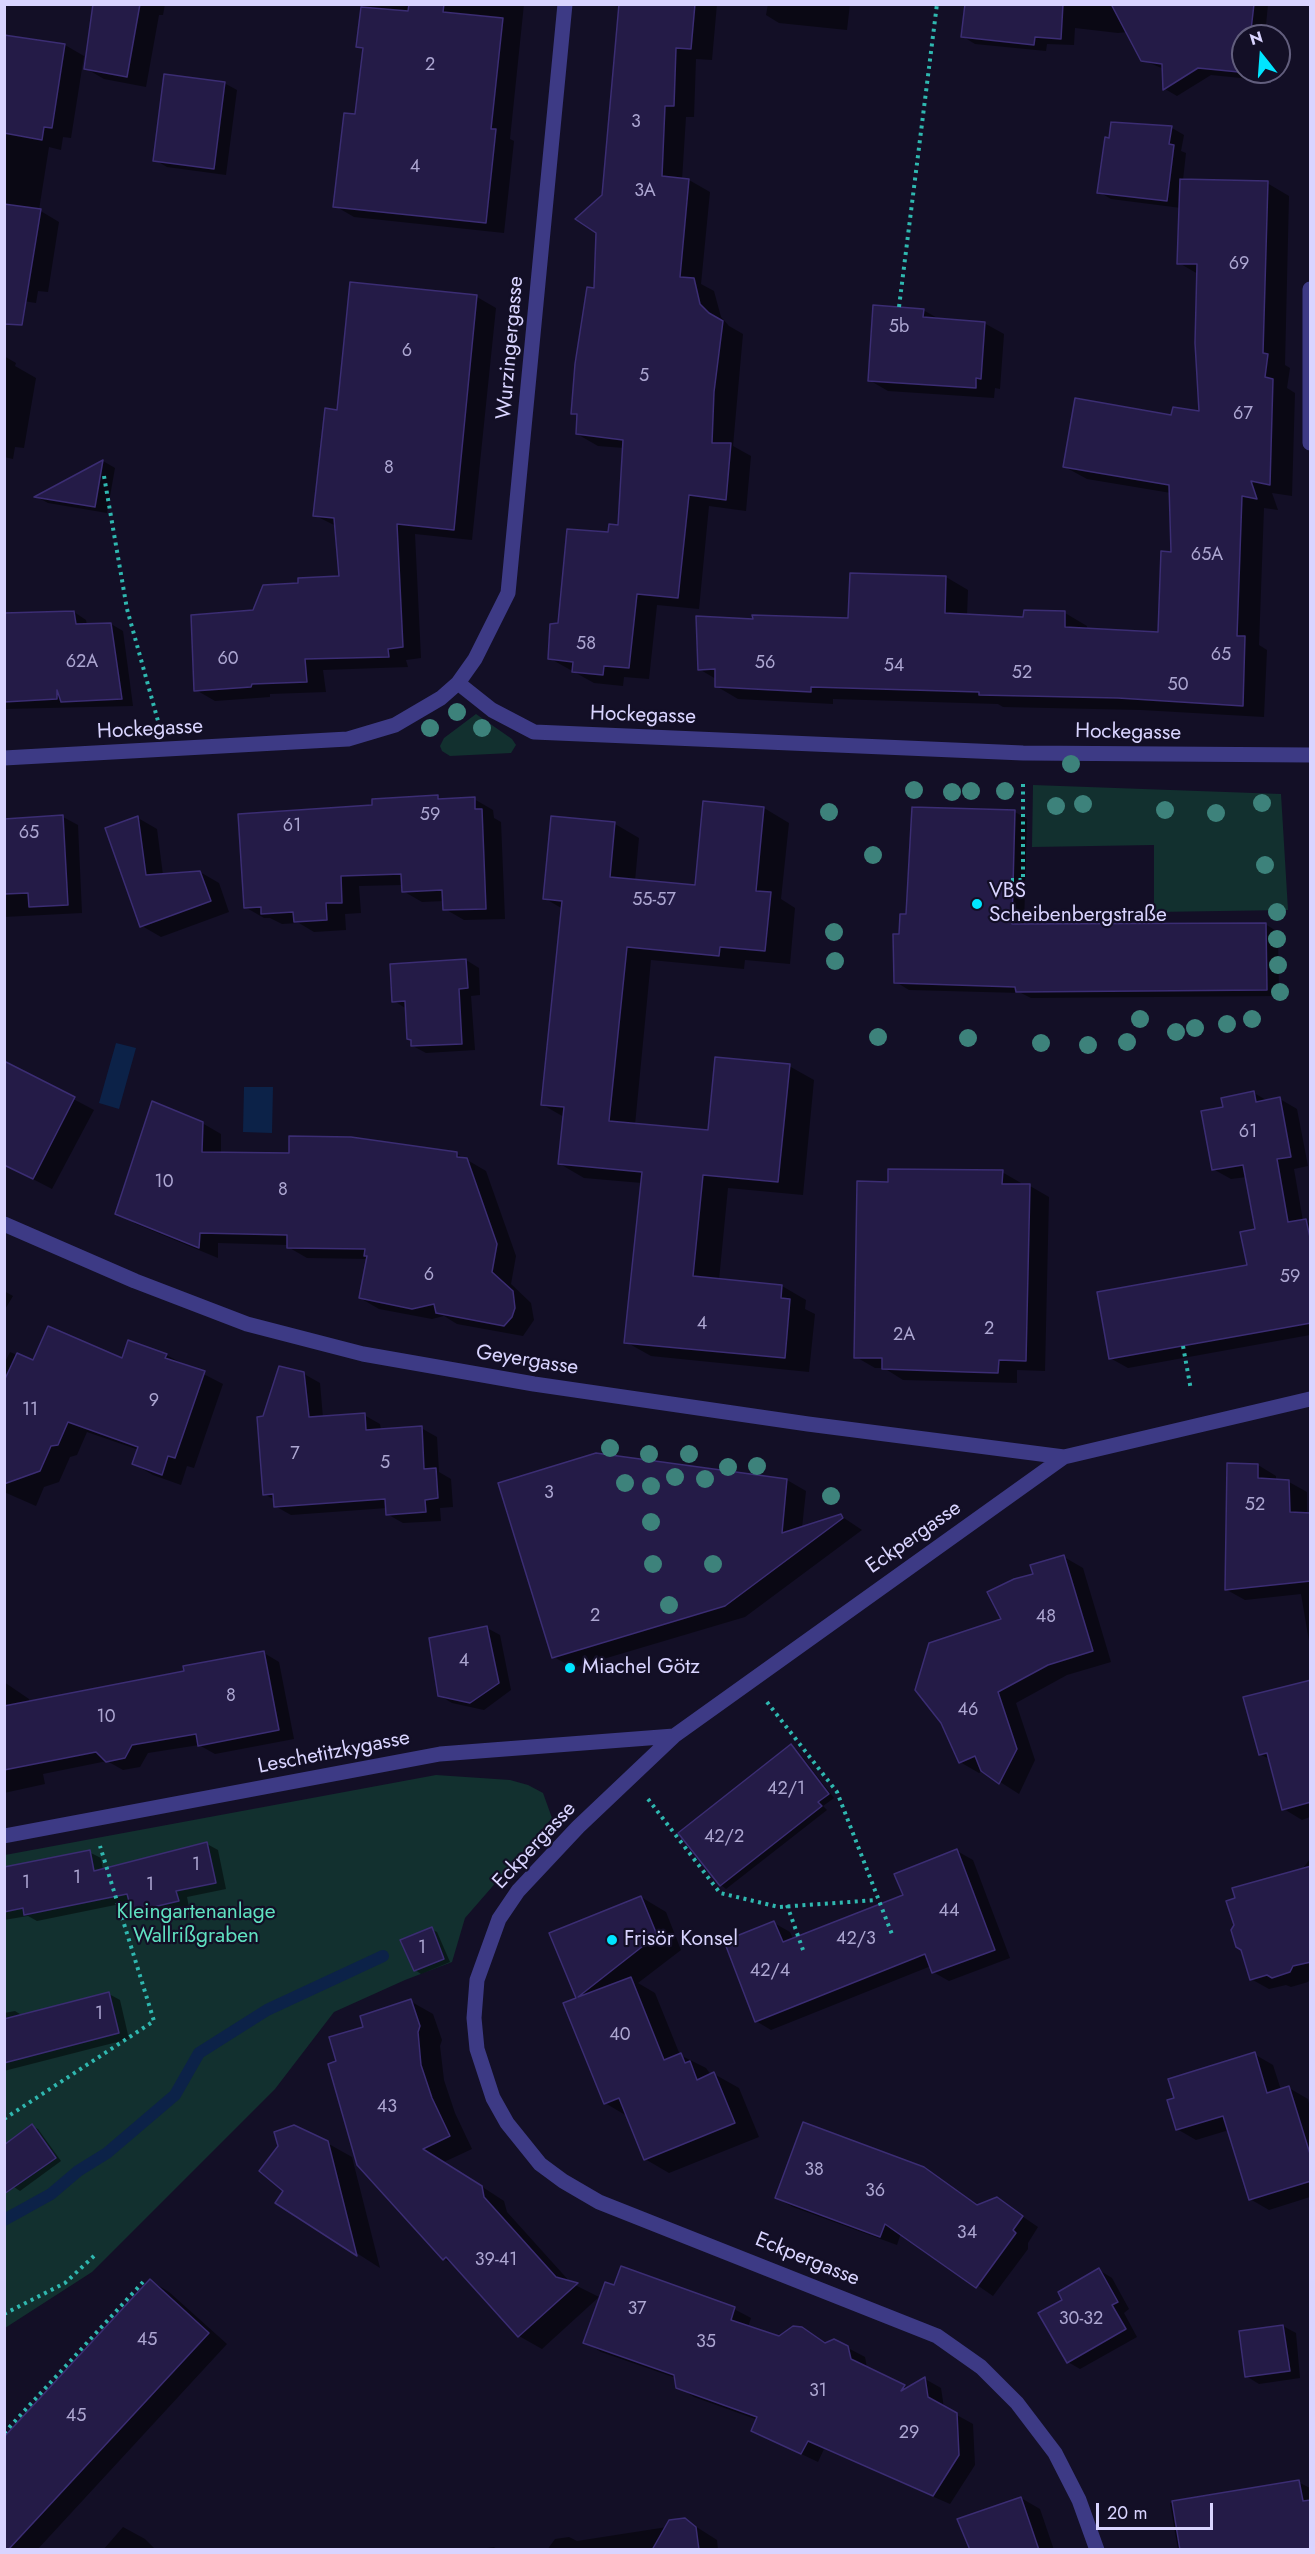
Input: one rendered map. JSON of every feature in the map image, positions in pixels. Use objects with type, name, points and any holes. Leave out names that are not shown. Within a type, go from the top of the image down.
[{"type":"street","name":"Wurzingergasse","points":[[458,683],[481,650],[508,593],[565,4]]},
{"type":"street","points":[[1311,289],[1311,443]]},
{"type":"street","name":"Hockegasse","points":[[4,758],[166,751],[357,737],[395,725],[419,712],[458,683],[492,710],[534,732],[1023,753],[1311,755]]},
{"type":"street","name":"Geyergasse","points":[[4,1224],[135,1281],[247,1324],[363,1354],[534,1384],[808,1424],[1064,1457]]},
{"type":"street","name":"Eckpergasse","points":[[1097,2550],[1079,2500],[1055,2453],[1017,2403],[981,2367],[937,2336],[600,2202],[563,2181],[540,2164],[507,2124],[493,2098],[477,2049],[474,2018],[477,1980],[486,1949],[499,1919],[518,1891],[578,1827],[674,1736],[1064,1457],[1311,1399]]},
{"type":"street","name":"Leschetitzkygasse","points":[[4,1836],[440,1754],[674,1736]]},
{"type":"path","points":[[899,307],[937,4]]},
{"type":"path","points":[[104,476],[127,609],[166,751]]},
{"type":"path","points":[[1011,880],[1023,880],[1023,797]]},
{"type":"path","points":[[1183,1346],[1191,1390]]},
{"type":"path","points":[[750,1680],[837,1792],[893,1937]]},
{"type":"path","points":[[632,1777],[720,1893],[779,1907],[877,1900]]},
{"type":"path","points":[[4,2119],[154,2022],[91,1820]]},
{"type":"path","points":[[787,1905],[803,1950]]},
{"type":"path","points":[[4,2314],[65,2283],[94,2256]]},
{"type":"path","points":[[4,2433],[142,2282]]},
{"type":"green space","points":[[476,714],[512,739],[516,745],[511,753],[450,756],[442,751],[440,746],[444,738]]},
{"type":"green space","points":[[1033,785],[1281,794],[1288,910],[1154,912],[1154,845],[1032,847]]},
{"type":"green space","name":"Kleingartenanlage Wallrißgraben","points":[[436,1775],[510,1780],[528,1785],[543,1793],[552,1818],[465,1918],[452,1962],[334,2012],[275,2089],[92,2272],[5,2328],[5,1855]]},
{"type":"water","points":[[116,1043],[136,1048],[119,1109],[99,1103]]},
{"type":"water","points":[[244,1087],[273,1087],[272,1133],[243,1132]]},
{"type":"building","points":[[93,4],[140,4],[127,77],[84,69]]},
{"type":"building","points":[[409,4],[444,4],[443,12],[503,18],[491,129],[496,129],[486,223],[333,207],[344,113],[355,114],[363,48],[356,47],[361,7],[408,11]]},
{"type":"building","points":[[619,4],[695,4],[691,49],[676,48],[674,106],[665,106],[662,176],[689,179],[680,277],[694,278],[700,304],[709,313],[723,321],[714,392],[712,443],[731,443],[726,500],[689,495],[678,598],[637,594],[629,668],[604,666],[603,675],[572,672],[573,662],[548,659],[550,624],[558,623],[567,529],[608,532],[609,524],[618,525],[623,440],[576,434],[577,414],[571,414],[575,364],[587,287],[594,288],[596,233],[575,219],[602,195]]},
{"type":"building","points":[[965,4],[1063,4],[1061,39],[1035,37],[1034,45],[961,37]]},
{"type":"building","points":[[1111,4],[1254,4],[1252,24],[1231,24],[1231,71],[1198,68],[1163,90],[1162,64],[1141,61]]},
{"type":"building","points":[[4,35],[65,44],[52,128],[44,127],[42,140],[4,133]]},
{"type":"building","points":[[164,74],[225,82],[214,169],[153,161]]},
{"type":"building","points":[[1111,122],[1172,126],[1169,144],[1174,145],[1167,201],[1097,193],[1105,137],[1109,138]]},
{"type":"building","points":[[1180,179],[1268,181],[1263,353],[1268,354],[1265,377],[1273,379],[1270,485],[1251,481],[1257,499],[1242,496],[1237,636],[1245,636],[1243,706],[1118,698],[979,695],[979,692],[811,687],[811,692],[715,687],[715,669],[698,670],[696,616],[753,619],[752,615],[848,618],[850,573],[946,576],[945,613],[1023,617],[1024,610],[1065,611],[1065,627],[1158,632],[1161,551],[1171,552],[1169,485],[1063,467],[1075,398],[1171,415],[1173,407],[1199,411],[1195,343],[1197,264],[1177,264]]},
{"type":"building","points":[[4,204],[41,209],[22,325],[4,324]]},
{"type":"building","points":[[350,282],[477,295],[454,530],[397,524],[403,647],[388,649],[389,657],[305,659],[307,682],[252,684],[251,687],[194,691],[191,615],[253,610],[263,585],[298,583],[298,578],[339,576],[334,518],[313,516],[325,408],[337,410]]},
{"type":"building","points":[[873,305],[924,309],[923,317],[985,322],[981,379],[976,378],[976,388],[868,381]]},
{"type":"building","points":[[103,460],[95,507],[34,497]]},
{"type":"building","points":[[74,611],[76,624],[111,623],[122,699],[61,702],[57,690],[57,699],[4,702],[4,613]]},
{"type":"building","points":[[438,795],[438,799],[475,797],[475,809],[482,809],[486,909],[443,910],[442,890],[402,892],[401,874],[341,876],[342,903],[326,903],[327,920],[294,922],[293,912],[261,914],[261,907],[244,908],[238,814],[372,805],[372,799]]},
{"type":"building","points":[[703,801],[764,807],[756,891],[771,892],[765,951],[720,947],[719,956],[627,947],[609,1121],[708,1130],[715,1057],[790,1064],[778,1182],[703,1175],[693,1276],[782,1285],[781,1298],[790,1299],[785,1358],[624,1343],[642,1172],[558,1164],[564,1107],[541,1105],[562,901],[543,899],[551,816],[615,822],[610,877],[695,885]]},
{"type":"building","name":"VBS Scheibenbergstraße","points":[[912,807],[1015,810],[1012,924],[1266,923],[1267,990],[1016,992],[1015,987],[894,983],[893,934],[899,934],[900,914],[906,914]]},
{"type":"building","points":[[63,815],[68,905],[29,907],[28,893],[4,894],[4,819]]},
{"type":"building","points":[[138,816],[146,875],[200,871],[211,901],[140,927],[105,828]]},
{"type":"building","points":[[466,959],[468,988],[459,989],[462,1044],[411,1046],[411,1040],[407,1039],[405,1001],[392,1002],[390,964]]},
{"type":"building","points":[[4,1061],[75,1097],[33,1179],[4,1165]]},
{"type":"building","points":[[1254,1091],[1256,1102],[1280,1097],[1291,1157],[1277,1159],[1288,1222],[1306,1219],[1311,1242],[1311,1323],[1109,1359],[1097,1292],[1247,1265],[1240,1232],[1255,1229],[1243,1165],[1212,1170],[1201,1111],[1223,1107],[1221,1098]]},
{"type":"building","points":[[152,1101],[203,1122],[202,1152],[289,1153],[289,1136],[351,1137],[457,1152],[457,1157],[467,1158],[497,1244],[492,1272],[513,1291],[515,1308],[512,1317],[504,1326],[436,1313],[434,1304],[412,1309],[359,1298],[367,1256],[364,1256],[365,1249],[287,1248],[287,1235],[200,1233],[199,1248],[115,1214]]},
{"type":"building","points":[[888,1169],[1003,1170],[1002,1184],[1030,1184],[1026,1361],[999,1360],[998,1373],[882,1369],[882,1358],[854,1358],[857,1181],[888,1182]]},
{"type":"building","points":[[48,1326],[122,1358],[128,1340],[167,1354],[165,1358],[205,1371],[175,1458],[168,1456],[162,1475],[132,1464],[138,1447],[68,1422],[58,1445],[51,1446],[40,1471],[4,1484],[4,1381],[17,1353],[33,1360]]},
{"type":"building","points":[[279,1366],[304,1372],[309,1417],[365,1413],[366,1430],[422,1426],[424,1469],[436,1468],[438,1498],[425,1500],[426,1512],[386,1515],[385,1499],[274,1507],[273,1494],[263,1495],[257,1417],[263,1416]]},
{"type":"building","points":[[596,1453],[787,1479],[782,1533],[841,1514],[843,1518],[725,1606],[552,1658],[498,1483]]},
{"type":"building","points":[[1227,1463],[1258,1464],[1258,1478],[1289,1480],[1290,1512],[1311,1513],[1311,1581],[1225,1590]]},
{"type":"building","points":[[1064,1555],[1093,1651],[1048,1665],[998,1692],[1017,1749],[999,1784],[981,1771],[975,1756],[959,1763],[941,1723],[915,1690],[929,1643],[1001,1619],[987,1592],[1014,1579],[1033,1574],[1030,1565]]},
{"type":"building","points":[[487,1626],[499,1683],[470,1703],[438,1696],[429,1638]]},
{"type":"building","points":[[264,1651],[279,1730],[198,1746],[196,1734],[132,1745],[125,1758],[106,1762],[96,1752],[4,1770],[4,1706],[184,1671],[183,1666]]},
{"type":"building","points":[[1311,1680],[1311,1802],[1282,1810],[1267,1753],[1259,1755],[1243,1697]]},
{"type":"building","points":[[791,1744],[829,1794],[818,1802],[822,1806],[720,1886],[678,1833]]},
{"type":"building","points":[[207,1842],[216,1883],[176,1891],[179,1901],[132,1912],[127,1894],[24,1915],[23,1908],[4,1912],[4,1867],[90,1850],[94,1871]]},
{"type":"building","points":[[957,1849],[995,1950],[932,1973],[925,1954],[755,2022],[724,1941],[774,1921],[783,1942],[903,1895],[894,1874]]},
{"type":"building","points":[[1311,1866],[1311,1962],[1293,1966],[1290,1972],[1272,1978],[1267,1975],[1250,1980],[1241,1950],[1236,1947],[1231,1930],[1234,1925],[1226,1901],[1235,1898],[1232,1888]]},
{"type":"building","points":[[641,1896],[657,1935],[578,1997],[631,1977],[664,2060],[681,2053],[685,2063],[690,2061],[697,2080],[714,2072],[735,2123],[644,2160],[619,2098],[604,2104],[563,2003],[576,1998],[549,1933]]},
{"type":"building","points":[[432,1927],[444,1959],[414,1971],[400,1940]]},
{"type":"building","points":[[109,1992],[119,2033],[4,2063],[4,2019]]},
{"type":"building","points":[[411,1999],[420,2026],[418,2032],[421,2065],[432,2098],[450,2136],[423,2149],[482,2186],[484,2197],[556,2277],[578,2283],[518,2337],[446,2257],[443,2260],[357,2165],[328,2064],[336,2061],[329,2037],[363,2027],[360,2016]]},
{"type":"building","points":[[1255,2052],[1267,2093],[1289,2086],[1311,2157],[1311,2181],[1249,2200],[1223,2116],[1176,2130],[1167,2100],[1174,2098],[1168,2079]]},
{"type":"building","points":[[803,2122],[924,2167],[977,2205],[997,2197],[1023,2216],[1013,2230],[1016,2233],[976,2288],[885,2224],[880,2237],[775,2198]]},
{"type":"building","points":[[32,2124],[56,2158],[4,2194],[4,2145]]},
{"type":"building","points":[[294,2125],[328,2141],[357,2256],[275,2203],[283,2191],[259,2171],[278,2146],[274,2132]]},
{"type":"building","points":[[621,2266],[735,2307],[731,2320],[779,2336],[793,2326],[802,2327],[825,2343],[834,2339],[848,2346],[851,2359],[905,2385],[901,2391],[925,2377],[928,2397],[957,2413],[959,2455],[933,2496],[808,2441],[801,2454],[751,2431],[757,2417],[676,2388],[674,2375],[583,2343],[605,2282],[614,2285]]},
{"type":"building","points":[[1099,2268],[1118,2302],[1112,2305],[1126,2329],[1067,2363],[1038,2313],[1062,2300],[1058,2292]]},
{"type":"building","points":[[150,2279],[209,2333],[8,2550],[4,2550],[4,2437]]},
{"type":"building","points":[[1283,2325],[1290,2371],[1245,2377],[1239,2331]]},
{"type":"building","points":[[1299,2480],[1303,2501],[1311,2500],[1311,2550],[1180,2550],[1172,2501]]},
{"type":"building","points":[[1021,2497],[1039,2550],[970,2550],[957,2519]]},
{"type":"building","points":[[685,2518],[696,2527],[699,2550],[652,2550],[669,2520]]},
{"type":"waterway","points":[[4,2220],[51,2194],[78,2171],[107,2153],[175,2095],[199,2053],[267,2010],[383,1956]]},
{"type":"place","name":"VBS Scheibenbergstraße","points":[[977,904]]},
{"type":"place","name":"Miachel Götz","points":[[570,1668]]},
{"type":"place","name":"Frisör Konsel","points":[[612,1940]]}]
